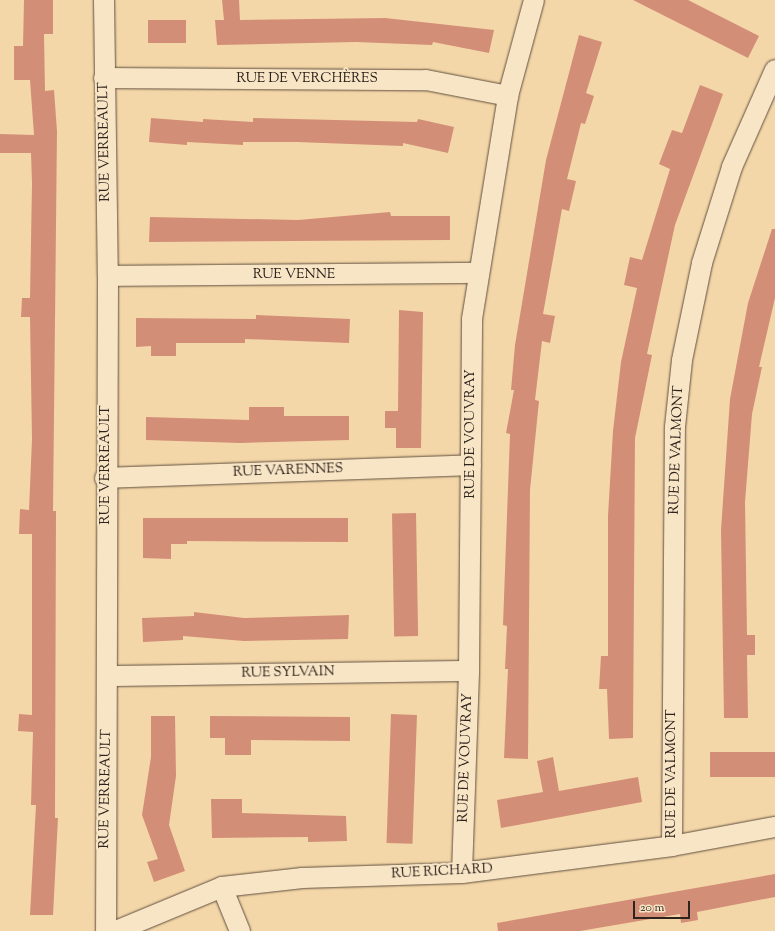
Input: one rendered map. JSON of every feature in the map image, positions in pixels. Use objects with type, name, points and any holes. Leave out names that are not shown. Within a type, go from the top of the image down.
[{"type":"street","name":"RUE VERREAULT","points":[[104,0],[108,276],[105,478],[107,676],[106,931]]},
{"type":"street","name":"RUE DE VOUVRAY","points":[[462,874],[469,671],[472,319],[508,96],[534,0]]},
{"type":"street","name":"RUE DE VALMONT","points":[[672,846],[675,427],[682,360],[702,263],[729,174],[775,70]]},
{"type":"street","name":"RUE DE VERCHÈRES","points":[[104,78],[426,80],[508,96]]},
{"type":"street","name":"RUE VENNE","points":[[108,276],[479,274]]},
{"type":"street","name":"RUE VARENNES","points":[[105,478],[471,465]]},
{"type":"street","name":"RUE SYLVAIN","points":[[107,676],[469,671]]},
{"type":"street","name":"RUE RICHARD","points":[[116,931],[222,887],[302,878],[462,874],[672,846],[775,828]]},
{"type":"street","points":[[222,887],[240,931]]},
{"type":"building","points":[[24,0],[53,0],[53,34],[44,34],[45,91],[54,90],[57,131],[53,511],[56,511],[55,818],[58,818],[53,915],[30,915],[36,805],[31,805],[33,732],[18,731],[19,714],[32,715],[32,534],[19,534],[20,509],[29,510],[32,439],[30,317],[21,317],[22,298],[30,298],[32,184],[31,153],[0,153],[0,134],[34,135],[30,80],[14,80],[14,46],[23,46]]},
{"type":"building","points":[[222,0],[239,0],[240,20],[385,18],[494,30],[489,53],[433,42],[432,45],[356,42],[217,45],[215,20],[224,20]]},
{"type":"building","points":[[633,0],[688,0],[759,36],[748,58]]},
{"type":"building","points":[[148,20],[186,20],[186,43],[148,43]]},
{"type":"building","points":[[579,35],[602,42],[586,93],[594,96],[585,124],[581,123],[567,179],[576,181],[569,211],[562,209],[543,314],[555,316],[550,343],[542,341],[535,400],[539,401],[530,490],[528,759],[504,758],[508,669],[505,669],[507,626],[503,625],[510,434],[506,433],[514,390],[511,390],[515,345],[546,160]]},
{"type":"building","points":[[700,85],[723,94],[675,225],[647,354],[652,355],[635,438],[633,738],[609,739],[607,689],[599,689],[601,656],[608,656],[608,516],[613,431],[621,362],[637,288],[624,285],[630,257],[642,260],[670,169],[659,164],[672,130],[682,133]]},
{"type":"building","points":[[151,118],[203,122],[203,119],[253,122],[253,118],[417,122],[418,119],[454,127],[448,153],[403,143],[403,146],[297,142],[243,142],[243,145],[187,142],[187,145],[149,142]]},
{"type":"building","points":[[390,212],[391,216],[450,216],[450,240],[149,242],[150,217],[298,220]]},
{"type":"building","points":[[772,229],[775,229],[775,298],[759,367],[762,367],[752,414],[745,502],[747,635],[755,635],[755,655],[747,655],[748,718],[724,718],[721,530],[730,399],[748,303]]},
{"type":"building","points":[[399,310],[423,312],[421,448],[396,448],[396,428],[385,428],[385,411],[398,411]]},
{"type":"building","points":[[256,315],[350,319],[349,343],[245,339],[245,343],[176,343],[176,356],[151,356],[151,346],[136,347],[136,318],[256,319]]},
{"type":"building","points":[[249,407],[284,407],[284,416],[349,416],[349,440],[240,443],[146,440],[146,417],[249,420]]},
{"type":"building","points":[[392,513],[416,513],[418,636],[394,636]]},
{"type":"building","points":[[143,518],[348,518],[348,542],[187,541],[187,544],[171,544],[171,559],[143,558]]},
{"type":"building","points":[[194,612],[244,618],[349,615],[348,639],[244,641],[183,636],[183,640],[143,642],[142,618],[194,616]]},
{"type":"building","points":[[391,714],[417,715],[412,844],[386,843]]},
{"type":"building","points":[[151,716],[175,716],[176,776],[169,825],[185,871],[154,882],[147,862],[158,859],[142,815],[151,757]]},
{"type":"building","points":[[210,716],[350,717],[350,741],[251,740],[251,755],[225,755],[225,738],[210,738]]},
{"type":"building","points":[[710,752],[775,752],[775,777],[710,777]]},
{"type":"building","points":[[553,757],[559,791],[638,777],[642,802],[501,828],[497,800],[543,792],[537,761]]},
{"type":"building","points":[[211,799],[242,799],[242,813],[346,816],[347,841],[308,842],[308,837],[212,838]]},
{"type":"building","points":[[775,874],[775,897],[697,912],[698,920],[681,923],[680,914],[580,931],[498,931],[497,923]]}]
